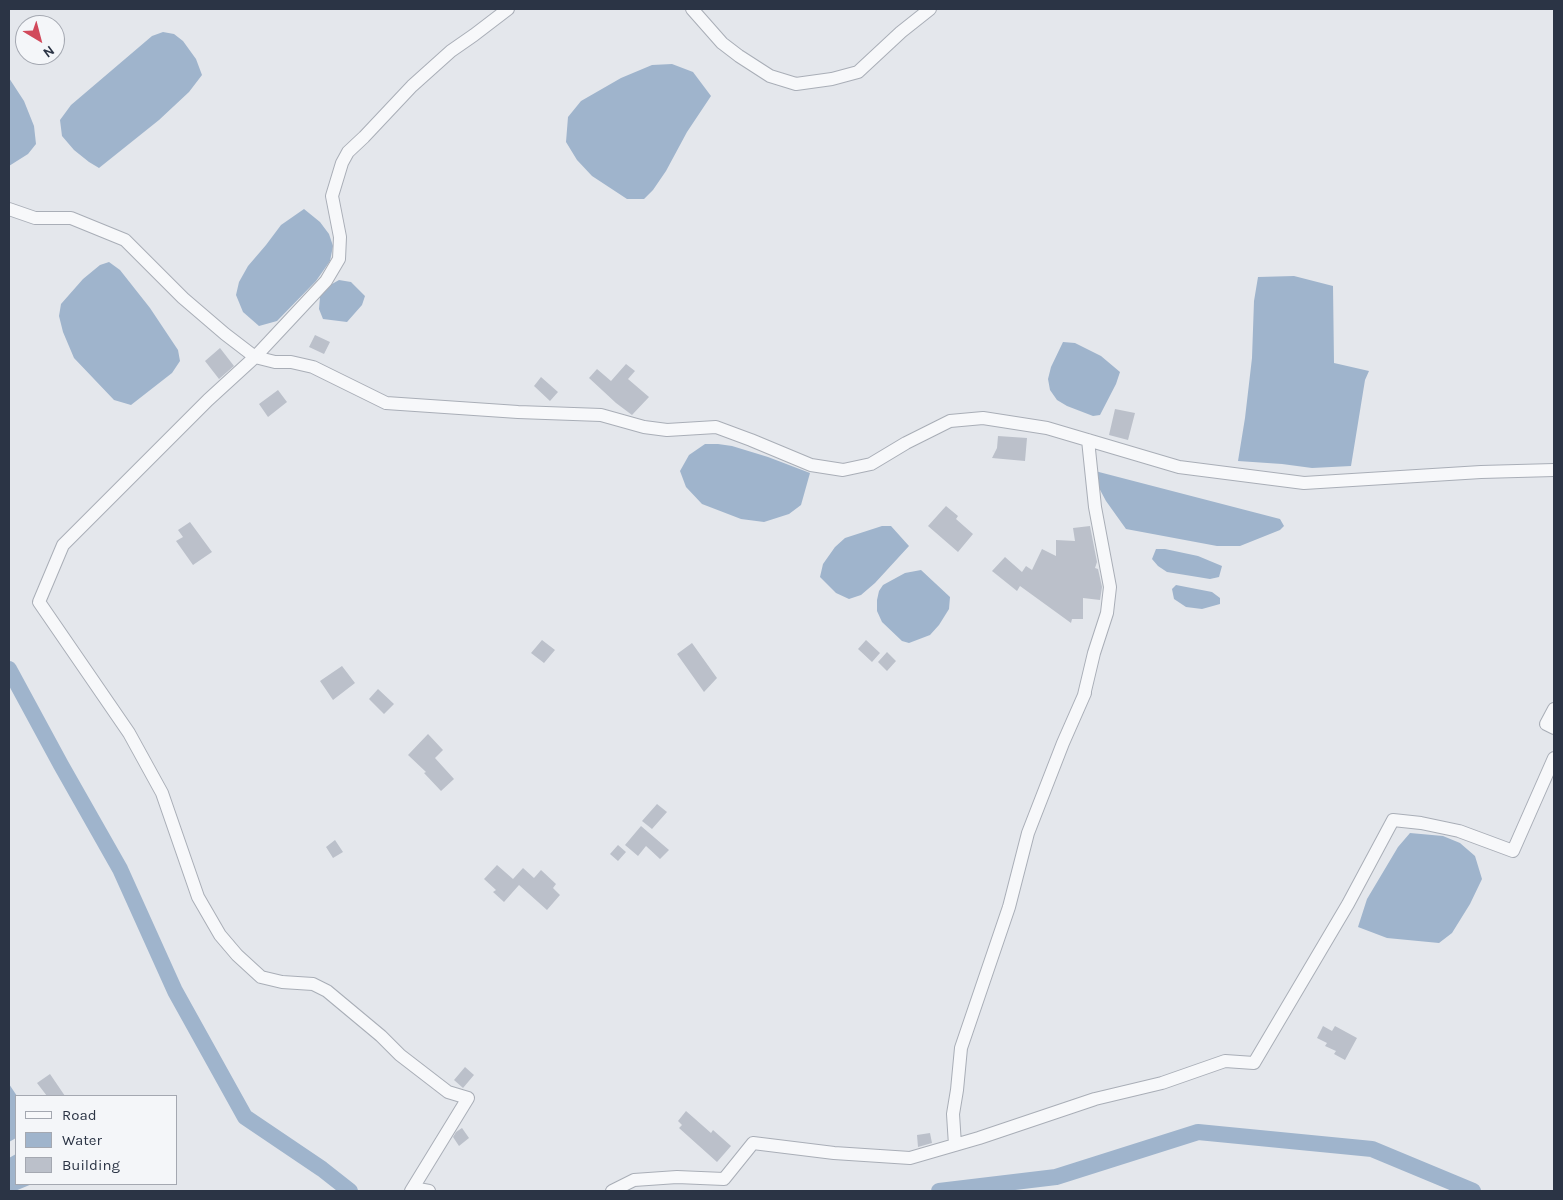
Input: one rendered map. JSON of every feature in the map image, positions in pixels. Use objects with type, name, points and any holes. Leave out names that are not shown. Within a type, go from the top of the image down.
[{"type":"street","points":[[429,1191],[412,1190],[468,1098],[448,1092],[400,1055],[356,1013],[327,990],[313,984],[282,982],[261,977],[237,955],[220,935],[198,897],[162,793],[129,733],[39,602],[63,545],[208,400],[255,357],[326,281],[339,259],[340,237],[332,196],[342,163],[348,152],[419,80],[451,52],[508,9]]},
{"type":"street","points":[[692,9],[722,43],[738,56],[770,76],[796,84],[832,79],[858,72],[901,32],[930,9]]},
{"type":"street","points":[[9,210],[35,218],[71,218],[124,240],[183,298],[255,357],[275,362],[291,362],[313,367],[386,403],[518,412],[601,415],[644,427],[667,430],[716,427],[811,465],[843,470],[871,464],[950,421],[983,418],[1048,428],[1179,467],[1304,483],[1481,472],[1554,470]]},
{"type":"street","points":[[955,1145],[953,1114],[961,1048],[1009,907],[1028,833],[1063,742],[1084,694],[1094,653],[1107,614],[1110,587],[1095,507],[1088,440]]},
{"type":"street","points":[[1554,709],[1546,724],[1554,728]]},
{"type":"street","points":[[612,1191],[634,1180],[677,1177],[724,1179],[753,1143],[834,1154],[910,1158],[1095,1099],[1162,1083],[1225,1061],[1254,1062],[1348,904],[1393,820],[1421,823],[1459,831],[1513,851],[1554,758]]},
{"type":"water","points":[[163,32],[174,34],[183,41],[196,59],[202,75],[189,92],[159,120],[99,168],[74,150],[62,136],[60,120],[71,105],[152,36]]},
{"type":"water","points":[[672,64],[693,72],[711,96],[687,132],[666,171],[653,190],[644,199],[627,199],[592,176],[577,160],[566,142],[568,117],[581,101],[621,78],[652,65]]},
{"type":"water","points":[[9,78],[24,101],[34,126],[36,144],[28,154],[9,166]]},
{"type":"water","points":[[304,209],[320,222],[329,234],[333,246],[330,261],[316,281],[277,321],[259,326],[243,312],[236,295],[239,282],[248,266],[281,225]]},
{"type":"water","points":[[109,262],[120,270],[150,308],[178,350],[180,361],[172,373],[131,405],[114,400],[74,358],[63,332],[59,316],[61,304],[83,279],[100,265]]},
{"type":"water","points":[[1294,276],[1333,286],[1334,363],[1369,371],[1365,380],[1351,466],[1312,468],[1238,461],[1252,358],[1254,301],[1258,277]]},
{"type":"water","points":[[339,280],[351,282],[365,296],[362,305],[347,322],[323,319],[319,309],[320,297],[325,288]]},
{"type":"water","points":[[1063,342],[1075,343],[1101,356],[1120,372],[1100,415],[1093,416],[1067,406],[1057,400],[1050,390],[1048,379],[1051,367]]},
{"type":"water","points":[[705,444],[732,446],[810,473],[801,505],[789,514],[764,522],[741,519],[702,504],[686,487],[680,471],[689,455]]},
{"type":"water","points":[[1095,471],[1280,519],[1284,526],[1280,530],[1240,546],[1217,546],[1126,529],[1106,501],[1098,486]]},
{"type":"water","points":[[882,526],[891,526],[909,546],[875,583],[861,595],[849,599],[836,593],[820,577],[823,564],[835,547],[845,538]]},
{"type":"water","points":[[1156,549],[1198,556],[1222,566],[1219,577],[1210,579],[1167,572],[1152,559]]},
{"type":"water","points":[[921,570],[950,597],[949,609],[930,635],[909,643],[902,641],[882,622],[877,611],[877,600],[883,585],[905,573]]},
{"type":"water","points":[[1176,585],[1212,592],[1220,598],[1220,604],[1202,609],[1186,607],[1174,599],[1172,589]]},
{"type":"water","points":[[1410,833],[1443,836],[1460,843],[1475,856],[1482,879],[1470,904],[1452,933],[1439,943],[1387,938],[1358,927],[1367,899],[1398,847]]},
{"type":"water","points":[[9,1084],[16,1095],[15,1139],[9,1142]]},
{"type":"water","points":[[15,1155],[15,1185],[30,1185],[15,1191],[9,1191],[9,1158]]},
{"type":"building","points":[[315,335],[330,342],[324,354],[309,347]]},
{"type":"building","points":[[220,348],[234,366],[219,379],[205,361]]},
{"type":"building","points":[[626,364],[635,371],[628,379],[649,397],[632,415],[589,378],[597,369],[611,381]]},
{"type":"building","points":[[541,377],[558,392],[550,401],[534,386]]},
{"type":"building","points":[[278,390],[287,402],[268,417],[259,404]]},
{"type":"building","points":[[1115,409],[1135,413],[1128,440],[1109,435]]},
{"type":"building","points":[[998,436],[1027,438],[1025,461],[992,458],[997,448]]},
{"type":"building","points":[[946,506],[958,516],[956,519],[973,534],[958,552],[928,526]]},
{"type":"building","points":[[190,522],[212,552],[193,565],[176,541],[183,537],[178,530]]},
{"type":"building","points":[[1090,526],[1097,562],[1095,568],[1098,569],[1102,587],[1100,600],[1083,598],[1083,619],[1072,619],[1071,623],[1020,586],[1017,591],[992,571],[1005,557],[1022,572],[1026,566],[1032,570],[1042,549],[1056,556],[1056,540],[1075,541],[1073,528]]},
{"type":"building","points":[[542,640],[555,650],[544,663],[531,653]]},
{"type":"building","points":[[866,640],[880,653],[872,662],[858,649]]},
{"type":"building","points":[[692,643],[717,678],[704,692],[677,654]]},
{"type":"building","points":[[887,652],[896,661],[887,671],[878,662]]},
{"type":"building","points":[[342,666],[355,683],[333,700],[320,681]]},
{"type":"building","points":[[378,689],[394,704],[384,714],[369,699]]},
{"type":"building","points":[[428,734],[443,750],[435,758],[454,779],[441,791],[424,773],[426,772],[408,755]]},
{"type":"building","points":[[657,804],[667,812],[652,829],[642,821]]},
{"type":"building","points":[[641,826],[669,850],[660,859],[646,846],[638,856],[625,845]]},
{"type":"building","points":[[335,840],[343,852],[333,858],[326,847]]},
{"type":"building","points":[[618,845],[626,852],[618,861],[610,854]]},
{"type":"building","points":[[497,865],[513,879],[523,868],[534,878],[541,870],[556,884],[553,888],[560,895],[547,910],[519,885],[504,902],[493,892],[496,890],[484,879]]},
{"type":"building","points":[[1323,1026],[1332,1031],[1335,1026],[1357,1038],[1345,1060],[1334,1054],[1336,1051],[1325,1046],[1327,1043],[1317,1038]]},
{"type":"building","points":[[465,1067],[474,1075],[463,1088],[454,1080]]},
{"type":"building","points":[[50,1074],[64,1095],[46,1095],[37,1083]]},
{"type":"building","points":[[686,1111],[711,1133],[713,1130],[731,1146],[717,1162],[679,1128],[682,1125],[678,1121]]},
{"type":"building","points":[[462,1128],[469,1138],[459,1146],[453,1137]]},
{"type":"building","points":[[930,1133],[932,1143],[918,1147],[917,1135]]},
{"type":"waterway","points":[[9,669],[120,869],[175,991],[245,1117],[322,1169],[350,1191]]},
{"type":"waterway","points":[[939,1191],[1056,1177],[1198,1132],[1372,1149],[1473,1191]]}]
